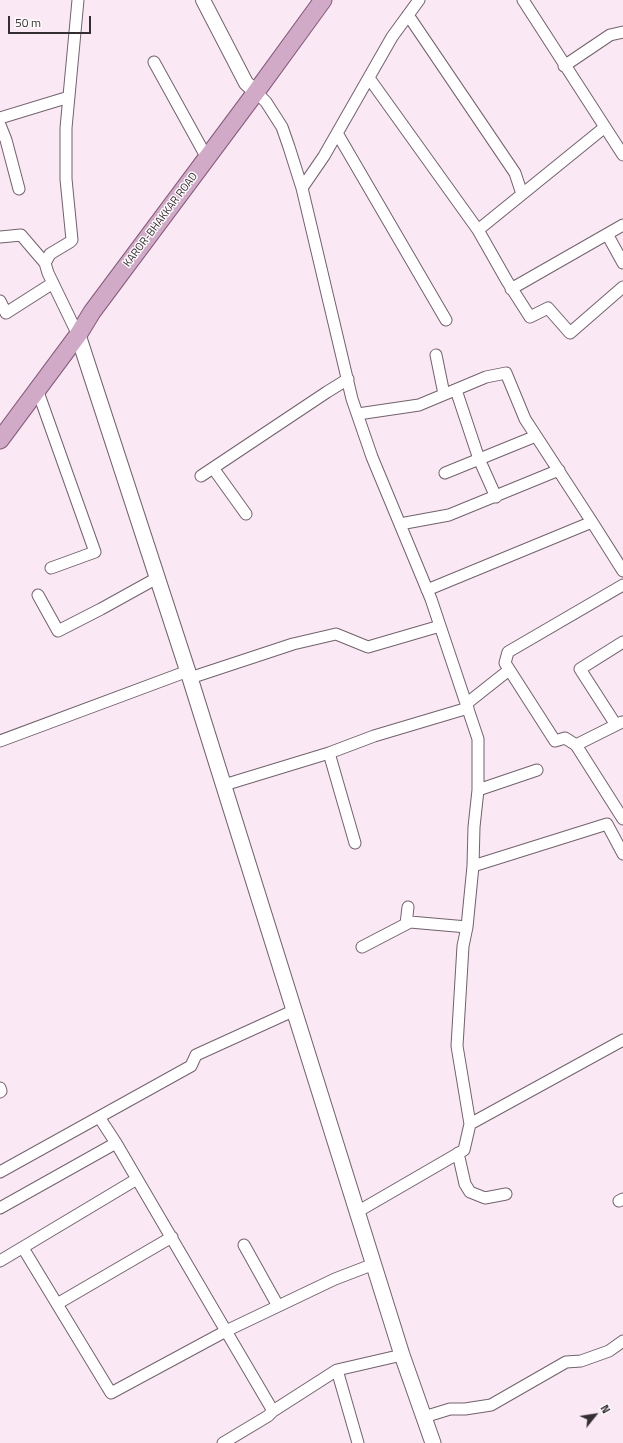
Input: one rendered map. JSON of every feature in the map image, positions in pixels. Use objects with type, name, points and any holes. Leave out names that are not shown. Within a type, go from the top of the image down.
[{"type":"main road","name":"KAROR-BHAKKAR ROAD","points":[[0,440],[36,389],[78,335],[92,312],[256,92],[321,1]]},
{"type":"main road","points":[[78,335],[189,674],[402,1355],[433,1443]]},
{"type":"street","points":[[45,263],[50,254],[72,240],[66,179],[66,128],[78,0]]},
{"type":"street","points":[[203,0],[246,83],[266,102],[282,126],[302,188],[352,399],[372,457],[427,590],[478,739],[478,790],[474,827],[473,866],[467,927],[463,946],[457,1046],[470,1124],[464,1150],[357,1212]]},
{"type":"street","points":[[302,188],[324,156],[392,37],[419,0]]},
{"type":"street","points":[[523,0],[564,66],[605,127],[618,137],[623,155]]},
{"type":"street","points":[[408,16],[515,173],[522,194]]},
{"type":"street","points":[[564,66],[610,35],[623,32]]},
{"type":"street","points":[[154,62],[207,158]]},
{"type":"street","points":[[369,78],[478,230],[511,289],[530,317],[548,308],[570,333],[623,287]]},
{"type":"street","points":[[0,118],[69,97]]},
{"type":"street","points":[[0,125],[6,140],[19,189]]},
{"type":"street","points":[[478,230],[605,127]]},
{"type":"street","points":[[337,133],[446,320]]},
{"type":"street","points":[[511,289],[623,226]]},
{"type":"street","points":[[0,237],[21,234],[45,263],[78,335]]},
{"type":"street","points":[[607,234],[623,263]]},
{"type":"street","points":[[0,301],[3,316],[53,283]]},
{"type":"street","points":[[436,355],[444,394]]},
{"type":"street","points":[[358,414],[419,405],[486,377],[506,373],[525,419],[623,571]]},
{"type":"street","points":[[200,476],[348,379]]},
{"type":"street","points":[[36,389],[95,552],[51,568]]},
{"type":"street","points":[[456,390],[479,459],[496,497]]},
{"type":"street","points":[[445,473],[536,436]]},
{"type":"street","points":[[213,468],[246,514]]},
{"type":"street","points":[[400,524],[449,516],[558,470]]},
{"type":"street","points":[[427,590],[592,522]]},
{"type":"street","points":[[38,595],[58,630],[102,610],[157,578]]},
{"type":"street","points":[[623,585],[508,652],[505,663],[555,741],[565,738],[576,745],[623,819]]},
{"type":"street","points":[[0,741],[189,674],[293,644],[336,634],[368,646],[440,626]]},
{"type":"street","points":[[576,745],[620,724],[580,669],[623,642]]},
{"type":"street","points":[[224,785],[329,753],[374,736],[467,706],[509,670]]},
{"type":"street","points":[[329,753],[354,843]]},
{"type":"street","points":[[478,790],[537,770]]},
{"type":"street","points":[[473,866],[607,824],[623,854]]},
{"type":"street","points":[[406,924],[408,907]]},
{"type":"street","points":[[362,947],[410,922],[467,927]]},
{"type":"street","points":[[0,1172],[191,1066],[196,1055],[295,1010]]},
{"type":"street","points":[[470,1124],[623,1040]]},
{"type":"street","points":[[0,1088],[0,1092]]},
{"type":"street","points":[[99,1117],[172,1237],[273,1411]]},
{"type":"street","points":[[0,1208],[116,1143]]},
{"type":"street","points":[[458,1153],[465,1184],[470,1192],[485,1198],[506,1194]]},
{"type":"street","points":[[0,1261],[137,1179]]},
{"type":"street","points":[[57,1304],[172,1237]]},
{"type":"street","points":[[244,1245],[278,1306]]},
{"type":"street","points":[[23,1248],[111,1393],[226,1331],[335,1279],[374,1264]]},
{"type":"street","points":[[424,1417],[450,1409],[491,1405],[566,1362],[581,1361],[609,1351],[623,1341]]},
{"type":"street","points":[[223,1443],[268,1416],[273,1411],[337,1370],[402,1355]]},
{"type":"street","points":[[337,1370],[358,1443]]}]
